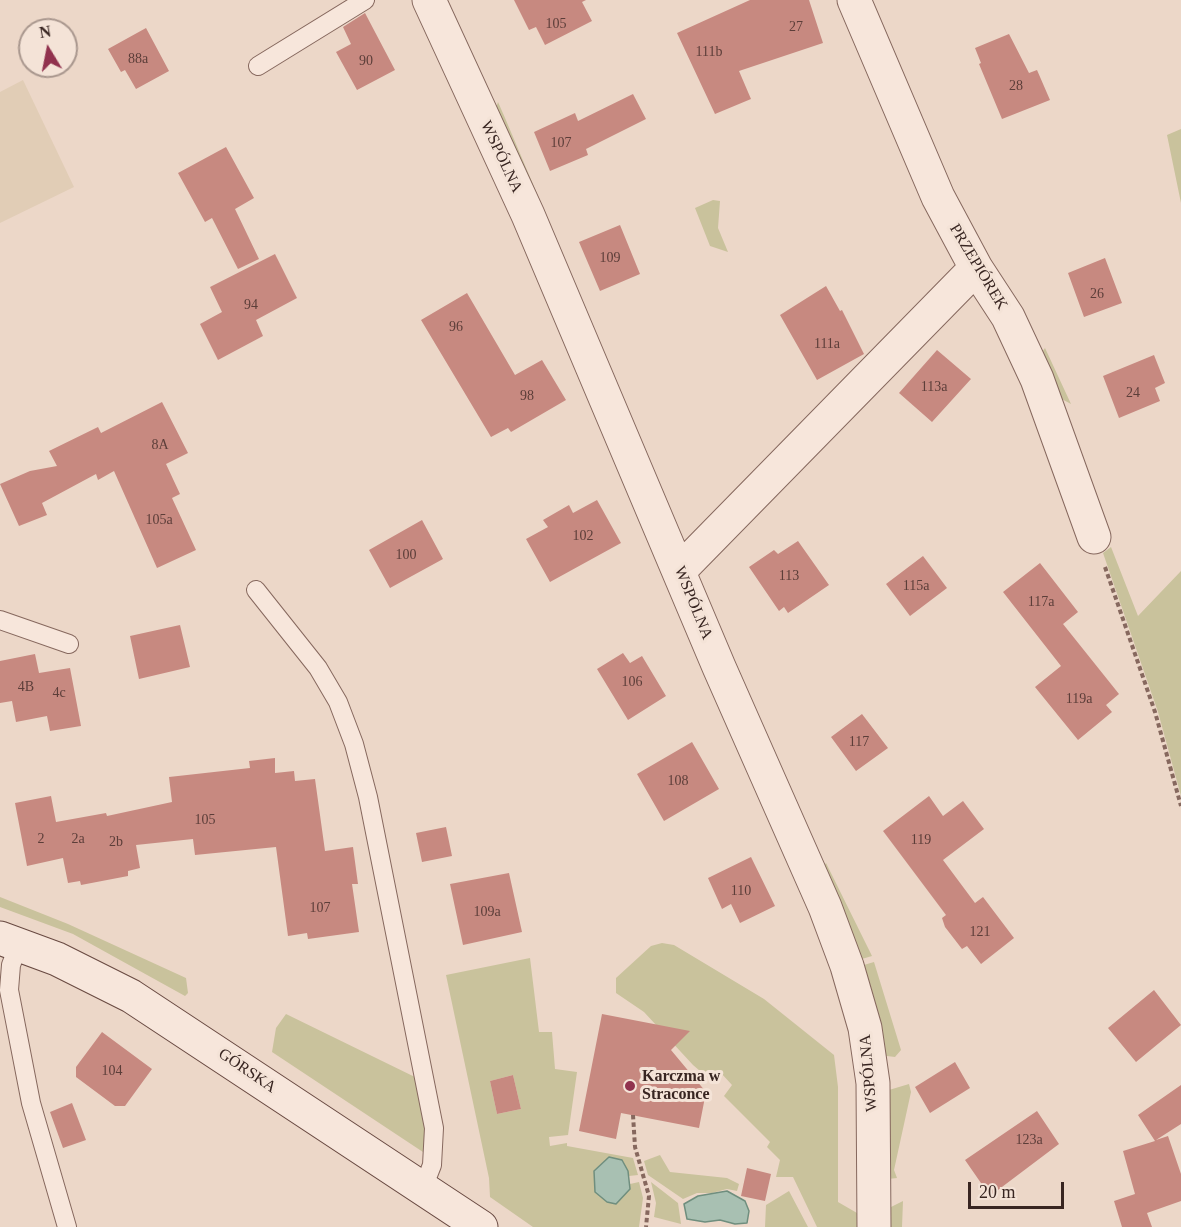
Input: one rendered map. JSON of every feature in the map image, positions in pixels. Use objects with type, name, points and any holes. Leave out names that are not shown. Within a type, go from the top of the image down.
[{"type":"street","name":"WSPÓLNA","points":[[429,0],[528,215],[825,907],[865,1028],[873,1083],[873,1227]]},
{"type":"street","name":"PRZEPIÓREK","points":[[854,0],[938,197],[976,268],[1008,317],[1037,379],[1094,537]]},
{"type":"street","points":[[679,571],[976,268]]},
{"type":"street","name":"GÓRSKA","points":[[9,941],[95,976],[131,996],[481,1227]]},
{"type":"lane","points":[[258,66],[365,0]]},
{"type":"lane","points":[[256,590],[318,668],[338,702],[354,744],[368,797],[434,1128],[432,1165],[423,1188]]},
{"type":"lane","points":[[0,620],[69,644]]},
{"type":"lane","points":[[9,941],[11,965],[9,990],[31,1103],[67,1227]]},
{"type":"path","points":[[1094,537],[1155,712],[1181,806]]},
{"type":"path","points":[[633,1115],[635,1147],[649,1196],[646,1227]]},
{"type":"shaded area","points":[[23,80],[74,187],[0,223],[0,92]]},
{"type":"shaded area","points":[[498,102],[549,222],[543,224],[494,114]]},
{"type":"shaded area","points":[[1181,129],[1181,203],[1167,135]]},
{"type":"shaded area","points":[[713,200],[720,201],[718,228],[728,252],[710,246],[695,208]]},
{"type":"shaded area","points":[[1045,348],[1071,404],[1058,397],[1036,360]]},
{"type":"shaded area","points":[[1111,547],[1138,616],[1181,571],[1181,796],[1158,712],[1103,553]]},
{"type":"shaded area","points":[[826,863],[872,956],[855,961],[823,867]]},
{"type":"shaded area","points":[[0,897],[68,924],[186,978],[188,993],[185,996],[73,934],[0,907]]},
{"type":"shaded area","points":[[662,943],[674,945],[764,999],[834,1055],[838,1087],[838,1202],[857,1213],[864,1227],[817,1227],[793,1177],[776,1177],[780,1160],[767,1147],[770,1142],[724,1096],[732,1085],[721,1073],[714,1083],[693,1065],[644,1012],[616,993],[616,978],[651,946]]},
{"type":"shaded area","points":[[530,958],[539,1032],[552,1032],[555,1069],[577,1072],[568,1135],[549,1137],[550,1146],[567,1143],[567,1146],[633,1158],[638,1175],[629,1176],[622,1160],[608,1158],[594,1171],[630,1190],[630,1184],[639,1182],[643,1198],[639,1227],[533,1227],[490,1197],[489,1178],[446,975]],"holes":[[[513,1075],[521,1109],[497,1114],[490,1081]]]},
{"type":"shaded area","points":[[874,962],[901,1050],[895,1057],[879,1055],[857,967]]},
{"type":"shaded area","points":[[286,1014],[419,1079],[428,1134],[426,1154],[272,1052],[276,1028]]},
{"type":"shaded area","points":[[909,1084],[911,1092],[894,1170],[897,1178],[888,1179],[889,1090]]},
{"type":"shaded area","points":[[660,1155],[670,1172],[727,1178],[739,1184],[737,1191],[727,1189],[712,1193],[697,1193],[683,1199],[648,1175],[644,1161]]},
{"type":"shaded area","points":[[609,1157],[622,1160],[628,1171],[630,1189],[616,1204],[607,1202],[595,1192],[594,1171]]},
{"type":"shaded area","points":[[651,1182],[678,1203],[681,1224],[654,1217],[656,1203]]},
{"type":"shaded area","points":[[727,1191],[745,1201],[749,1211],[747,1223],[687,1219],[684,1204],[698,1196]]},
{"type":"shaded area","points":[[789,1191],[808,1227],[765,1227],[766,1205]]},
{"type":"shaded area","points":[[903,1201],[902,1227],[883,1227],[885,1210]]},
{"type":"building","points":[[514,0],[586,0],[582,2],[592,21],[545,45],[536,27],[529,30]]},
{"type":"building","points":[[750,0],[809,0],[823,43],[739,71],[751,99],[715,114],[677,33]]},
{"type":"building","points":[[365,13],[395,70],[357,90],[336,52],[351,44],[343,27]]},
{"type":"building","points":[[146,28],[169,71],[136,89],[125,70],[121,72],[108,49]]},
{"type":"building","points":[[1009,34],[1029,73],[1037,70],[1050,100],[1002,119],[979,64],[981,63],[975,48]]},
{"type":"building","points":[[633,94],[646,119],[586,149],[588,155],[550,171],[534,132],[575,113],[578,121]]},
{"type":"building","points":[[226,147],[254,198],[235,209],[259,259],[238,269],[212,218],[205,222],[178,173]]},
{"type":"building","points":[[620,225],[640,274],[600,291],[579,242]]},
{"type":"building","points":[[275,254],[297,298],[256,320],[263,336],[218,360],[200,324],[222,312],[210,287]]},
{"type":"building","points":[[1105,258],[1122,303],[1084,317],[1068,273]]},
{"type":"building","points":[[826,286],[840,311],[842,310],[864,354],[817,380],[780,315]]},
{"type":"building","points":[[467,293],[515,375],[542,360],[566,400],[511,432],[508,428],[491,437],[421,320]]},
{"type":"building","points":[[937,350],[971,379],[932,422],[899,393]]},
{"type":"building","points":[[1154,355],[1165,383],[1155,388],[1160,401],[1119,418],[1103,376]]},
{"type":"building","points":[[162,402],[188,453],[166,464],[180,494],[172,498],[196,550],[157,568],[114,471],[98,480],[96,474],[42,503],[47,515],[19,526],[0,484],[30,471],[57,466],[49,451],[98,427],[101,433]]},
{"type":"building","points":[[597,500],[621,543],[550,582],[526,539],[548,527],[543,520],[569,505],[573,513]]},
{"type":"building","points":[[422,520],[443,559],[390,588],[369,550]]},
{"type":"building","points":[[798,541],[829,585],[788,613],[784,607],[779,611],[749,567],[774,550],[778,554]]},
{"type":"building","points":[[923,556],[947,588],[910,616],[886,584]]},
{"type":"building","points":[[1040,563],[1078,612],[1063,624],[1119,694],[1106,705],[1112,712],[1078,740],[1035,687],[1061,666],[1003,592]]},
{"type":"building","points":[[180,625],[190,667],[139,679],[130,636]]},
{"type":"building","points":[[623,653],[630,663],[642,656],[666,696],[628,720],[597,669]]},
{"type":"building","points":[[35,654],[39,673],[70,668],[81,726],[50,731],[47,716],[16,722],[12,701],[0,703],[0,661]]},
{"type":"building","points":[[862,714],[888,748],[856,771],[831,737]]},
{"type":"building","points":[[692,742],[719,789],[664,821],[637,774]]},
{"type":"building","points":[[275,758],[275,773],[294,771],[295,781],[315,779],[325,851],[353,847],[358,884],[352,884],[359,932],[308,939],[307,933],[288,936],[276,847],[195,855],[193,839],[136,845],[140,868],[128,871],[128,876],[81,885],[80,881],[68,883],[63,858],[27,866],[15,803],[51,796],[56,822],[106,813],[107,816],[172,802],[169,777],[250,768],[249,761]]},
{"type":"building","points":[[929,796],[943,816],[963,801],[984,829],[943,860],[975,903],[983,897],[1014,938],[981,964],[967,946],[962,949],[945,927],[942,918],[946,915],[883,831]]},
{"type":"building","points":[[446,827],[452,856],[422,862],[416,833]]},
{"type":"building","points":[[751,857],[775,906],[740,923],[731,904],[722,909],[708,878]]},
{"type":"building","points":[[509,873],[522,932],[463,945],[450,884]]},
{"type":"building","points":[[1154,990],[1181,1025],[1136,1062],[1108,1028]]},
{"type":"building","points":[[602,1014],[690,1031],[671,1050],[706,1092],[699,1128],[621,1113],[616,1139],[579,1131]]},
{"type":"building","points":[[102,1032],[152,1069],[125,1106],[115,1106],[76,1077],[76,1067]]},
{"type":"building","points":[[955,1062],[970,1088],[930,1113],[915,1087]]},
{"type":"building","points":[[513,1075],[521,1109],[497,1114],[490,1081]]},
{"type":"building","points":[[1181,1085],[1181,1124],[1156,1140],[1168,1136],[1181,1174],[1181,1201],[1147,1213],[1152,1227],[1122,1227],[1114,1201],[1135,1194],[1123,1151],[1155,1141],[1138,1115]]},
{"type":"building","points":[[72,1103],[86,1140],[63,1148],[50,1112]]},
{"type":"building","points":[[1037,1111],[1059,1144],[990,1196],[965,1160]]},
{"type":"building","points":[[747,1168],[771,1174],[765,1201],[741,1196]]},
{"type":"place","name":"Karczma w Straconce","points":[[630,1086]]}]
